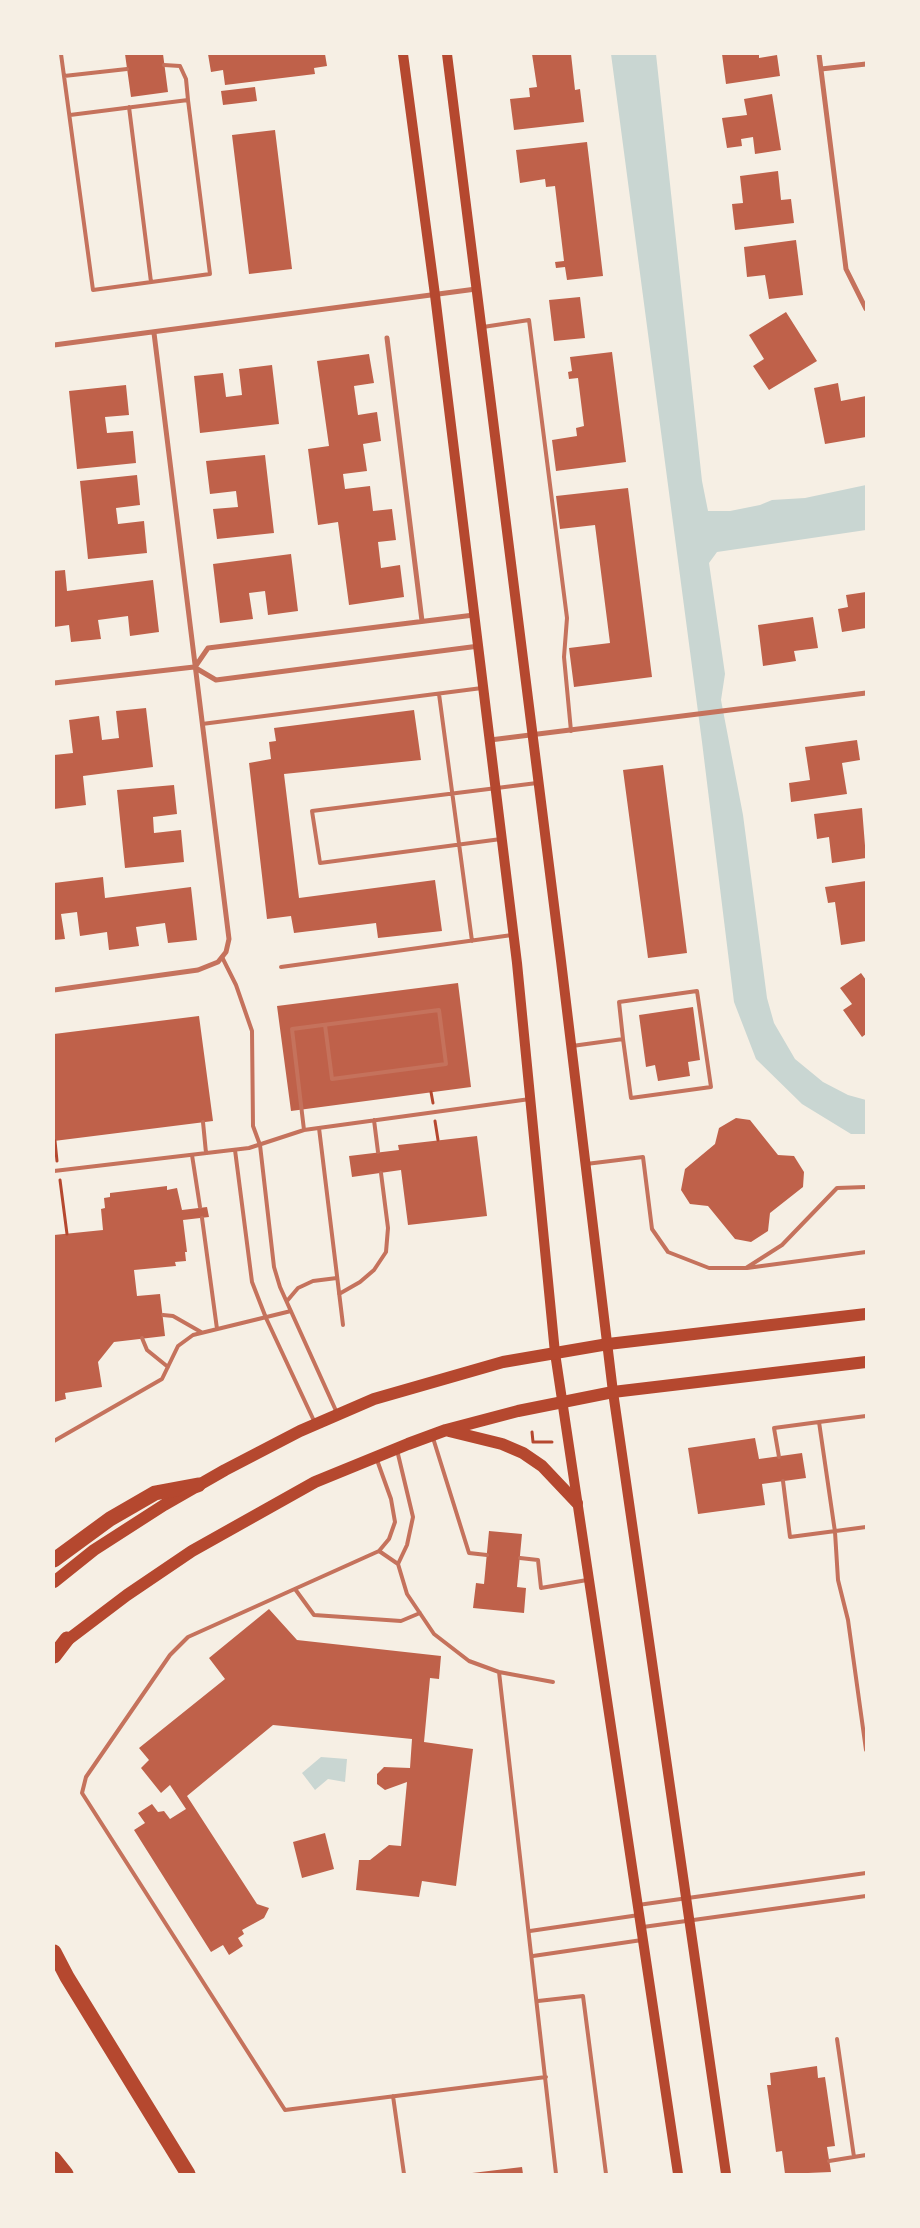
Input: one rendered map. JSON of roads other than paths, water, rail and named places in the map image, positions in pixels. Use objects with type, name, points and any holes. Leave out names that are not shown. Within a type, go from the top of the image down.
[{"type":"highway","points":[[54,1560],[110,1519],[155,1493],[198,1485]]},
{"type":"highway","points":[[54,1656],[67,1639]]},
{"type":"highway","points":[[54,1952],[67,1978],[188,2174]]},
{"type":"highway","points":[[54,1962],[67,1978]]},
{"type":"highway","points":[[54,2159],[66,2174]]},
{"type":"main road","points":[[402,54],[436,295],[496,787],[513,935],[555,1353],[678,2174]]},
{"type":"main road","points":[[447,54],[537,783],[572,1046],[608,1344],[612,1392],[726,2174]]},
{"type":"main road","points":[[54,1582],[94,1550],[198,1485],[316,1424],[374,1399],[504,1362],[555,1353],[608,1344],[866,1314]]},
{"type":"main road","points":[[54,1652],[67,1639],[126,1595],[192,1551],[315,1482],[375,1456],[446,1430],[518,1411],[612,1392],[866,1362]]},
{"type":"main road","points":[[446,1430],[502,1444],[523,1453],[542,1466],[577,1503]]},
{"type":"street","points":[[819,54],[846,269],[866,309]]},
{"type":"street","points":[[821,69],[866,64]]},
{"type":"street","points":[[54,345],[476,289]]},
{"type":"street","points":[[54,990],[198,970],[218,962],[226,952],[229,939],[154,333]]},
{"type":"street","points":[[387,338],[422,621]]},
{"type":"street","points":[[194,667],[208,648],[475,614]]},
{"type":"street","points":[[54,683],[194,667],[216,680],[479,646]]},
{"type":"street","points":[[490,740],[866,693]]},
{"type":"lane","points":[[61,54],[93,290],[210,274],[186,80],[180,66],[164,65]]},
{"type":"lane","points":[[64,76],[127,68]]},
{"type":"lane","points":[[70,115],[188,100]]},
{"type":"lane","points":[[129,107],[152,282]]},
{"type":"lane","points":[[480,327],[529,320],[567,618],[564,657],[571,730]]},
{"type":"lane","points":[[202,724],[484,688]]},
{"type":"lane","points":[[439,694],[460,844],[462,878],[472,941]]},
{"type":"lane","points":[[502,839],[320,863],[312,810],[537,783]]},
{"type":"lane","points":[[281,967],[513,935]]},
{"type":"lane","points":[[222,957],[236,985],[252,1031],[253,1126],[260,1145],[274,1267],[286,1301],[338,1415]]},
{"type":"lane","points":[[697,991],[711,1087],[631,1098],[624,1039],[619,1002],[697,991]]},
{"type":"lane","points":[[304,1130],[292,1029],[439,1010],[446,1064],[332,1079],[325,1025]]},
{"type":"lane","points":[[572,1046],[624,1039]]},
{"type":"lane","points":[[54,1171],[235,1150],[260,1145],[304,1130],[530,1099]]},
{"type":"lane","points":[[374,1120],[378,1152]]},
{"type":"lane","points":[[203,1122],[206,1154]]},
{"type":"lane","points":[[319,1128],[343,1325]]},
{"type":"lane","points":[[235,1150],[252,1282],[266,1318],[316,1424]]},
{"type":"lane","points":[[192,1155],[200,1207]]},
{"type":"lane","points":[[586,1164],[643,1157],[652,1229],[668,1252],[709,1268],[746,1268],[866,1252]]},
{"type":"lane","points":[[339,1294],[360,1282],[374,1270],[386,1252],[388,1228],[380,1173]]},
{"type":"lane","points":[[746,1268],[782,1245],[837,1188],[866,1187]]},
{"type":"lane","points":[[202,1218],[217,1329]]},
{"type":"lane","points":[[286,1301],[298,1288],[313,1281],[337,1278]]},
{"type":"lane","points":[[54,1441],[162,1379],[178,1346],[193,1335],[291,1312]]},
{"type":"lane","points":[[163,1316],[173,1316],[201,1332]]},
{"type":"lane","points":[[142,1338],[148,1350],[168,1367]]},
{"type":"lane","points":[[779,1457],[774,1428],[866,1416]]},
{"type":"lane","points":[[819,1422],[835,1532],[838,1580],[848,1620],[866,1750]]},
{"type":"lane","points":[[432,1436],[469,1553],[487,1555]]},
{"type":"lane","points":[[396,1448],[413,1517],[407,1545],[398,1564]]},
{"type":"lane","points":[[375,1456],[391,1500],[395,1522],[389,1539],[379,1551],[188,1637],[170,1655],[86,1777],[82,1793],[285,2110],[546,2077]]},
{"type":"lane","points":[[782,1481],[790,1537],[866,1526]]},
{"type":"lane","points":[[379,1551],[398,1564],[408,1594],[434,1634],[469,1661],[499,1672],[552,1682]]},
{"type":"lane","points":[[520,1558],[538,1560],[541,1588],[589,1580]]},
{"type":"lane","points":[[295,1589],[314,1615],[401,1621],[420,1613]]},
{"type":"lane","points":[[499,1672],[533,1956],[556,2174]]},
{"type":"lane","points":[[530,1930],[686,1899],[866,1873]]},
{"type":"lane","points":[[641,1927],[866,1896]]},
{"type":"lane","points":[[533,1956],[643,1940]]},
{"type":"lane","points":[[538,2002],[583,1996],[606,2174]]},
{"type":"lane","points":[[836,2040],[854,2157]]},
{"type":"lane","points":[[393,2096],[404,2174]]},
{"type":"lane","points":[[829,2161],[866,2156]]}]
